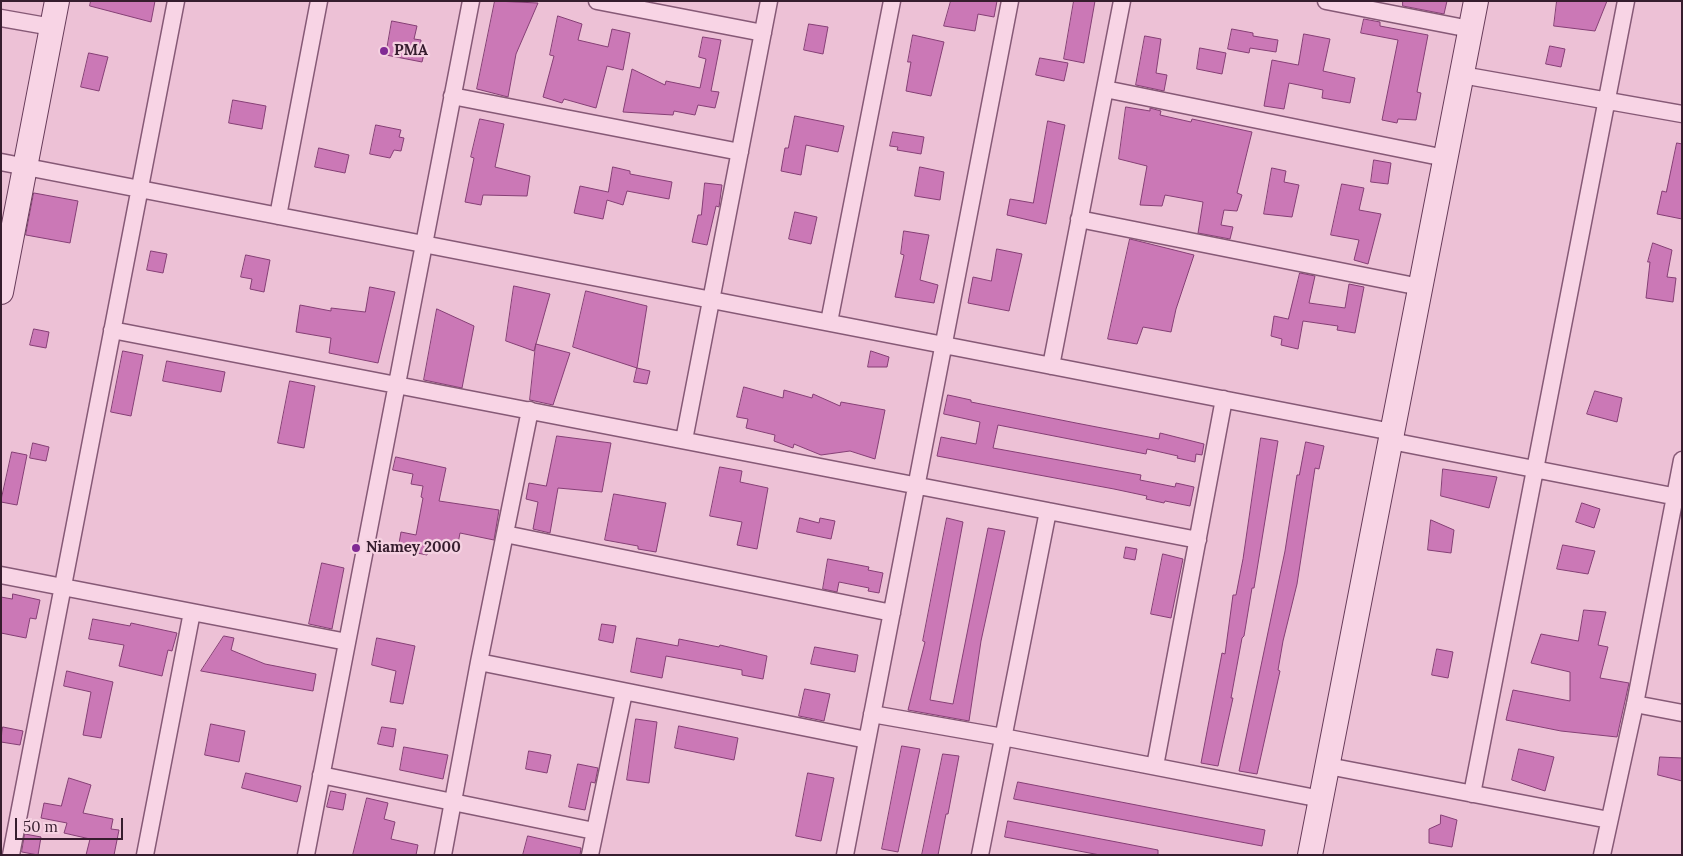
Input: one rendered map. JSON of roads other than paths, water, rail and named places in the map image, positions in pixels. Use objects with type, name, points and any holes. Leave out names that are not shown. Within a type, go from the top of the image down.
[{"type":"street","points":[[1,292],[58,1]]},
{"type":"street","points":[[11,855],[176,1]]},
{"type":"street","points":[[278,216],[319,1]]},
{"type":"street","points":[[306,855],[471,1]]},
{"type":"street","points":[[684,440],[769,1]]},
{"type":"street","points":[[829,322],[892,1]]},
{"type":"street","points":[[845,855],[1010,1]]},
{"type":"street","points":[[1051,366],[1122,1]]},
{"type":"street","points":[[1326,1],[1470,29]]},
{"type":"street","points":[[1310,855],[1476,1]]},
{"type":"street","points":[[1472,794],[1626,1]]},
{"type":"street","points":[[604,2],[763,33]]},
{"type":"street","points":[[1,18],[52,28]]},
{"type":"street","points":[[1462,75],[1682,114]]},
{"type":"street","points":[[1105,89],[1445,158]]},
{"type":"street","points":[[452,96],[740,152]]},
{"type":"street","points":[[1,162],[1224,399],[1535,469],[1678,497]]},
{"type":"street","points":[[1079,219],[1420,287]]},
{"type":"street","points":[[112,330],[1198,540]]},
{"type":"street","points":[[1155,766],[1224,399]]},
{"type":"street","points":[[443,855],[479,662],[530,410]]},
{"type":"street","points":[[1602,855],[1636,704],[1678,497],[1682,460]]},
{"type":"street","points":[[980,855],[1048,511]]},
{"type":"street","points":[[505,534],[892,613]]},
{"type":"street","points":[[1,575],[347,642]]},
{"type":"street","points":[[145,855],[192,612]]},
{"type":"street","points":[[479,662],[867,740]]},
{"type":"street","points":[[590,855],[624,692]]},
{"type":"street","points":[[1636,704],[1682,713]]},
{"type":"street","points":[[872,714],[1003,736],[1321,799]]},
{"type":"street","points":[[1328,766],[1609,820]]},
{"type":"street","points":[[321,775],[594,831]]},
{"type":"place","name":"PMA","points":[[384,51]]},
{"type":"place","name":"Niamey 2000","points":[[356,548]]}]
